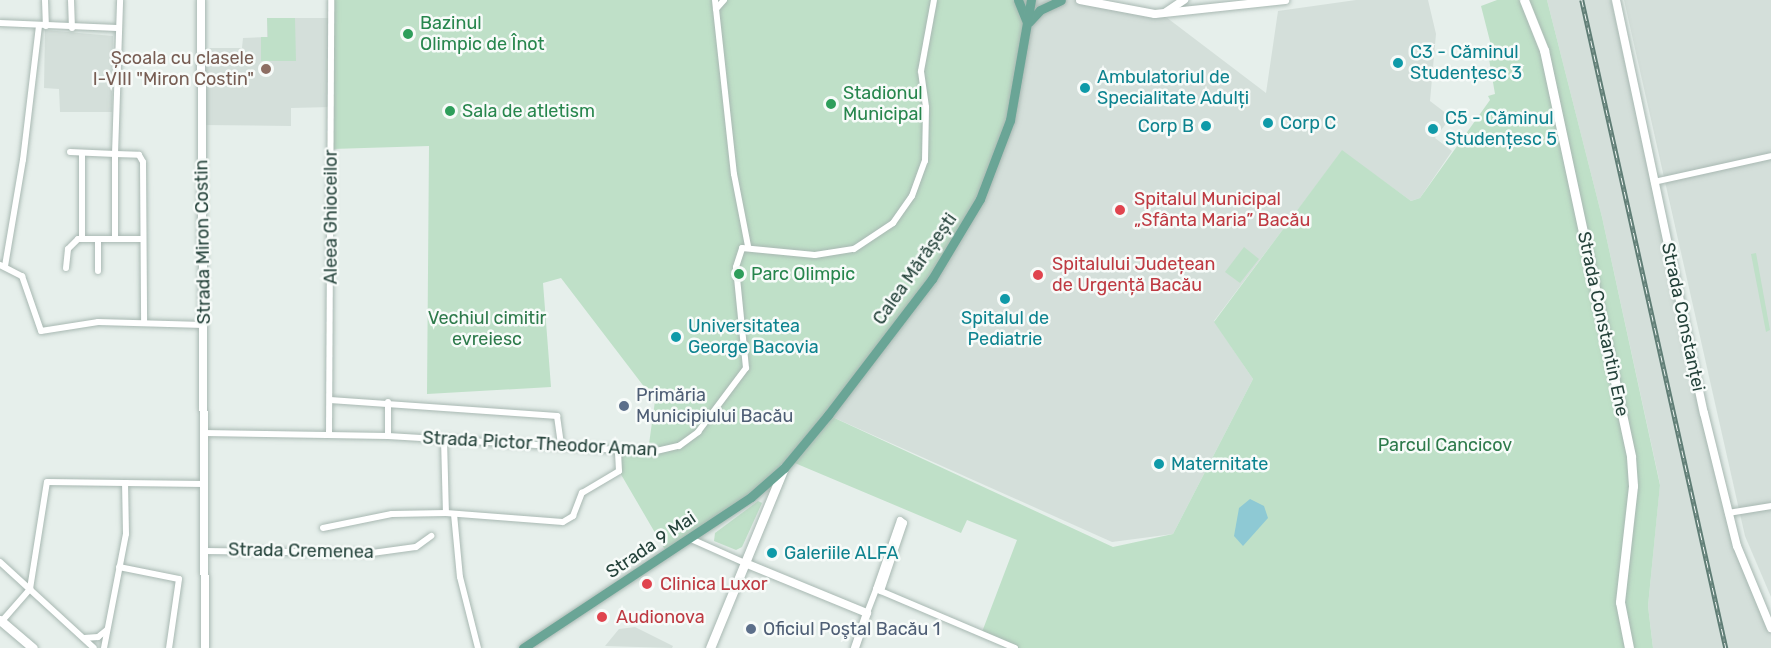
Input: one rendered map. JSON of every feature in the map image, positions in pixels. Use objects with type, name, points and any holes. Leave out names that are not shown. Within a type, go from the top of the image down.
[{"type":"main road","points":[[1018,0],[1028,24],[1040,10],[1061,0]]},
{"type":"main road","name":"Calea Mărășești","points":[[710,648],[787,464],[912,305],[965,227],[1005,136],[1031,0]]},
{"type":"main road","name":"Strada Constantin Ene","points":[[1523,2],[1544,50],[1631,457],[1634,486],[1620,602],[1629,648]]},
{"type":"main road","name":"Strada 9 Mai","points":[[523,648],[691,539],[751,497],[787,464]]},
{"type":"main road","points":[[1,620],[33,648]]},
{"type":"street","points":[[45,0],[25,150],[2,266],[22,276],[28,286],[41,331],[98,322],[204,325]]},
{"type":"street","points":[[71,0],[72,28]]},
{"type":"street","points":[[115,239],[117,28],[120,0]]},
{"type":"street","name":"Strada Miron Costin","points":[[201,0],[205,648]]},
{"type":"street","name":"Aleea Ghioceilor","points":[[329,435],[331,0]]},
{"type":"street","points":[[715,0],[734,174],[748,246],[815,255],[854,249],[893,222],[918,185],[925,161],[927,127],[921,71],[934,0]]},
{"type":"street","points":[[716,9],[724,0]]},
{"type":"street","points":[[1080,0],[1162,14],[1285,0]]},
{"type":"street","points":[[1162,14],[1184,0]]},
{"type":"street","points":[[1207,10],[1208,0]]},
{"type":"street","name":"Strada Constanței","points":[[1616,0],[1728,513],[1737,546],[1771,628]]},
{"type":"street","points":[[0,23],[72,28],[117,28]]},
{"type":"street","points":[[70,152],[139,155],[143,162],[144,322]]},
{"type":"street","points":[[82,153],[82,239]]},
{"type":"street","points":[[1654,182],[1771,156]]},
{"type":"street","points":[[66,268],[69,246],[82,239],[143,239]]},
{"type":"street","points":[[98,239],[98,271]]},
{"type":"street","name":"Strada Pictor Theodor Aman","points":[[204,433],[388,436],[618,450],[661,451],[679,446],[698,432],[743,375],[746,344],[736,267],[742,248],[748,246]]},
{"type":"street","points":[[330,400],[388,402],[557,416],[561,446]]},
{"type":"street","points":[[388,402],[388,436]]},
{"type":"street","points":[[444,439],[450,513],[460,577],[478,648]]},
{"type":"street","points":[[323,528],[392,514],[450,513],[563,522],[573,516],[582,493],[619,471],[618,450]]},
{"type":"street","points":[[1,620],[30,589],[47,482],[203,484]]},
{"type":"street","points":[[104,648],[126,534],[125,484]]},
{"type":"street","points":[[1728,513],[1771,506]]},
{"type":"street","points":[[855,648],[902,521],[878,590]]},
{"type":"street","name":"Strada Cremenea","points":[[204,551],[372,553],[416,546],[430,536]]},
{"type":"street","points":[[691,539],[867,613]]},
{"type":"street","points":[[0,562],[94,648]]},
{"type":"street","points":[[119,567],[178,579],[178,598],[169,648]]},
{"type":"street","points":[[878,590],[1016,648]]},
{"type":"street","points":[[1761,607],[1771,605]]},
{"type":"street","points":[[84,638],[98,637],[107,630]]},
{"type":"shaded area","name":"Spitalului Județean de Urgență Bacău","points":[[1031,0],[1080,0],[1162,14],[1266,93],[1278,11],[1356,0],[1428,0],[1436,34],[1430,101],[1451,117],[1435,138],[1452,151],[1420,198],[1411,201],[1342,151],[1214,321],[1253,379],[1173,534],[1112,542],[828,415]]},
{"type":"shaded area","points":[[1547,0],[1611,0],[1724,512],[1771,634],[1771,648],[1653,648],[1648,606],[1660,484],[1602,217]]},
{"type":"shaded area","points":[[1624,0],[1771,0],[1771,597],[1745,536]]},
{"type":"shaded area","name":"Școala cu clasele I-VIII \"Miron Costin\"","points":[[267,18],[331,18],[332,107],[291,108],[291,126],[201,125],[201,48],[242,48],[243,38],[267,37]]},
{"type":"shaded area","points":[[45,30],[113,36],[112,112],[60,112],[59,89],[44,88]]},
{"type":"shaded area","points":[[635,627],[673,646],[672,648],[605,646],[619,629]]},
{"type":"green space","points":[[331,0],[1031,0],[1014,99],[965,227],[828,415],[1113,547],[1173,534],[1253,379],[1214,322],[1342,150],[1411,201],[1420,198],[1490,100],[1488,96],[1495,94],[1489,59],[1494,57],[1481,6],[1497,0],[1547,0],[1602,217],[1660,485],[1648,606],[1653,648],[1015,648],[982,632],[1017,540],[967,520],[961,533],[790,461],[764,486],[668,555],[619,471],[618,450],[648,451],[655,401],[561,278],[543,283],[551,387],[427,394],[429,146],[332,149]]},
{"type":"green space","points":[[267,18],[295,18],[296,61],[261,61],[261,37],[268,37]]},
{"type":"green space","points":[[1244,247],[1259,259],[1240,283],[1225,272]]},
{"type":"green space","points":[[1756,253],[1770,330],[1766,332],[1751,254]]},
{"type":"green space","points":[[758,501],[762,503],[742,547],[736,550],[714,541],[715,533]]},
{"type":"water","points":[[1250,499],[1264,506],[1268,518],[1243,546],[1234,536],[1239,508]]},
{"type":"railway","points":[[1582,0],[1726,648]]},
{"type":"place","name":"Bazinul Olimpic de Înot","points":[[408,34]]},
{"type":"place","name":"C3 - Căminul Studențesc 3","points":[[1398,63]]},
{"type":"place","name":"Școala cu clasele I-VIII \"Miron Costin\"","points":[[266,69]]},
{"type":"place","name":"Ambulatoriul de Specialitate Adulți","points":[[1085,88]]},
{"type":"place","name":"Stadionul Municipal","points":[[831,104]]},
{"type":"place","name":"Sala de atletism","points":[[450,111]]},
{"type":"place","name":"Corp C","points":[[1268,123]]},
{"type":"place","name":"Corp B","points":[[1206,126]]},
{"type":"place","name":"C5 - Căminul Studențesc 5","points":[[1433,129]]},
{"type":"place","name":"Spitalul Municipal „Sfânta Maria” Bacău","points":[[1120,210]]},
{"type":"place","name":"Parc Olimpic","points":[[739,274]]},
{"type":"place","name":"Spitalului Județean de Urgență Bacău","points":[[1038,275]]},
{"type":"place","name":"Spitalul de Pediatrie","points":[[1005,299]]},
{"type":"place","name":"Universitatea George Bacovia","points":[[676,337]]},
{"type":"place","name":"Primăria Municipiului Bacău","points":[[624,406]]},
{"type":"place","name":"Maternitate","points":[[1159,464]]},
{"type":"place","name":"Galeriile ALFA","points":[[772,553]]},
{"type":"place","name":"Clinica Luxor","points":[[647,584]]},
{"type":"place","name":"Audionova","points":[[602,617]]},
{"type":"place","name":"Oficiul Poştal Bacău 1","points":[[751,629]]},
{"type":"park label","name":"Vechiul cimitir evreiesc","points":[[487,329]]},
{"type":"park label","name":"Parcul Cancicov","points":[[1445,445]]}]
